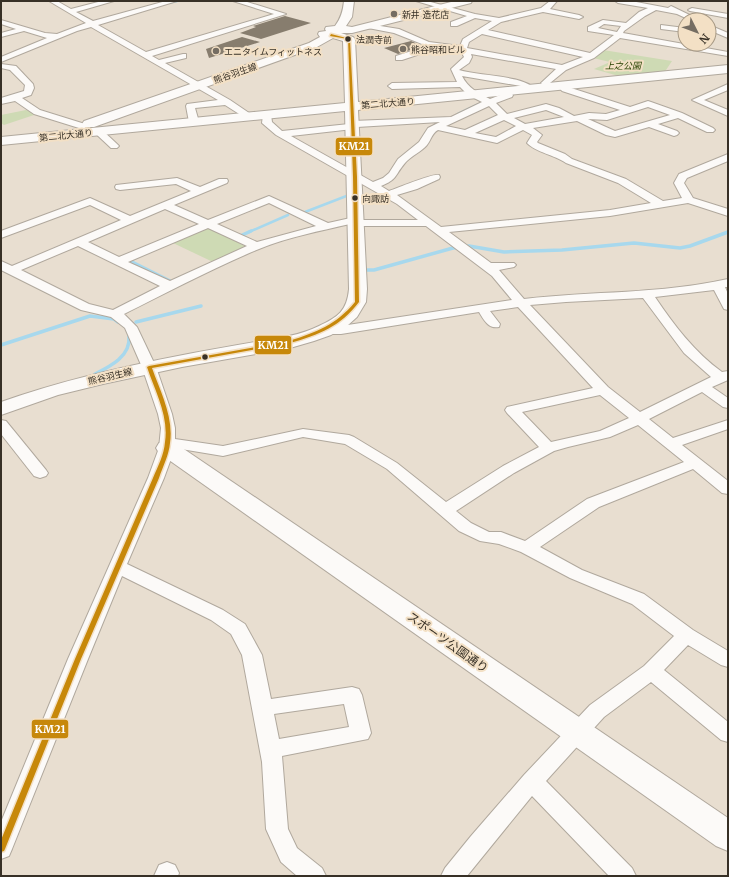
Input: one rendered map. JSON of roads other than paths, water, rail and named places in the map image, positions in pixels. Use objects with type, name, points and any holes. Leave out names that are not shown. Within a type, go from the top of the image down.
[{"type":"main road","name":"熊谷羽生線","points":[[1,149],[33,138],[106,118],[296,47],[330,32],[343,20],[349,10],[349,1]]},
{"type":"main road","points":[[330,32],[348,31],[371,26],[440,4],[453,5],[467,1]]},
{"type":"main road","name":"熊谷羽生線","points":[[1,409],[51,391],[149,367],[290,342],[324,331],[340,322],[350,313],[357,302],[357,269],[353,106],[349,39],[330,32]]},
{"type":"main road","name":"第二北大通り","points":[[1,141],[98,131],[190,126],[267,115],[724,69]]},
{"type":"main road","name":"熊谷羽生線","points":[[1,154],[54,136],[78,125],[196,84]]},
{"type":"main road","points":[[106,118],[100,121],[100,124],[102,127],[113,130]]},
{"type":"main road","name":"スポーツ公園通り","points":[[167,445],[728,836]]},
{"type":"street","points":[[52,1],[170,68],[250,117]]},
{"type":"street","points":[[70,11],[107,1]]},
{"type":"street","points":[[146,55],[282,14],[236,1]]},
{"type":"street","points":[[419,1],[440,4],[474,16],[499,20]]},
{"type":"street","points":[[554,1],[550,6],[543,10],[499,20],[466,41],[465,50],[468,57],[466,61],[455,68],[462,84],[471,93],[476,94],[491,103],[505,116],[527,127],[537,135],[532,143],[535,145],[562,156],[569,161],[622,181],[662,205]]},
{"type":"street","points":[[618,1],[655,4],[677,12]]},
{"type":"street","points":[[1,60],[44,43],[57,36],[166,2]]},
{"type":"street","points":[[630,110],[545,83],[555,73],[563,68],[591,56],[619,35],[627,25],[642,14],[653,9],[655,4]]},
{"type":"street","points":[[687,12],[694,8],[709,12]]},
{"type":"street","points":[[543,10],[579,17]]},
{"type":"street","points":[[717,14],[728,17]]},
{"type":"street","points":[[454,24],[474,16]]},
{"type":"street","points":[[717,23],[728,17]]},
{"type":"street","points":[[1,22],[44,35],[57,36]]},
{"type":"street","points":[[627,25],[603,22],[591,29],[677,45]]},
{"type":"street","points":[[371,26],[396,31],[415,40],[436,46],[563,68]]},
{"type":"street","points":[[664,26],[677,28]]},
{"type":"street","points":[[1,35],[24,29]]},
{"type":"street","points":[[717,30],[728,36]]},
{"type":"street","points":[[480,31],[591,56]]},
{"type":"street","points":[[546,47],[564,40]]},
{"type":"street","points":[[667,54],[677,45]]},
{"type":"street","points":[[399,58],[436,46]]},
{"type":"street","points":[[716,52],[727,54]]},
{"type":"street","points":[[724,69],[715,67],[727,54]]},
{"type":"street","points":[[158,62],[183,56]]},
{"type":"street","points":[[170,68],[183,65]]},
{"type":"street","points":[[1,66],[13,68],[29,84],[30,88],[28,93],[16,98],[1,101]]},
{"type":"street","points":[[456,72],[524,84],[530,89]]},
{"type":"street","points":[[392,86],[462,84]]},
{"type":"street","points":[[728,87],[696,100],[728,113]]},
{"type":"street","points":[[372,186],[387,180],[393,175],[400,161],[423,144],[428,134],[436,127],[480,106],[509,95],[506,91]]},
{"type":"street","points":[[16,98],[37,112],[78,125]]},
{"type":"street","points":[[190,126],[190,106],[227,102]]},
{"type":"street","points":[[436,127],[497,140],[522,127],[589,116],[607,117],[648,104],[679,115],[710,130]]},
{"type":"street","points":[[467,133],[505,116],[546,107],[609,133],[615,134],[679,115]]},
{"type":"street","points":[[267,115],[267,123],[281,134],[387,195],[402,202],[489,267],[603,390],[728,489]]},
{"type":"street","points":[[51,116],[40,124],[60,119]]},
{"type":"street","points":[[281,134],[353,125],[433,119],[453,120]]},
{"type":"street","points":[[650,124],[674,133]]},
{"type":"street","points":[[98,131],[114,146]]},
{"type":"street","points":[[689,200],[679,183],[682,176],[728,157]]},
{"type":"street","points":[[387,195],[414,187],[435,177]]},
{"type":"street","points":[[120,187],[177,181],[200,191]]},
{"type":"street","points":[[1,279],[10,269],[223,181]]},
{"type":"street","points":[[120,261],[270,199],[326,226]]},
{"type":"street","points":[[440,230],[610,213],[689,200],[728,213]]},
{"type":"street","points":[[1,235],[90,201],[130,220]]},
{"type":"street","points":[[165,205],[256,246]]},
{"type":"street","points":[[115,314],[170,286],[256,246],[298,233],[355,221],[430,223]]},
{"type":"street","points":[[78,242],[170,286]]},
{"type":"street","points":[[489,267],[510,266]]},
{"type":"street","points":[[1,850],[78,659],[156,478],[167,445],[168,428],[165,414],[149,367],[131,327],[115,314],[85,307],[10,269]]},
{"type":"street","points":[[324,331],[341,330],[521,303],[565,298],[698,290],[723,284],[728,306]]},
{"type":"street","points":[[646,294],[670,329],[705,367],[724,377]]},
{"type":"street","points":[[482,308],[494,324]]},
{"type":"street","points":[[444,510],[510,469],[549,448],[577,440],[601,436],[641,419],[724,377]]},
{"type":"street","points":[[703,387],[728,404]]},
{"type":"street","points":[[549,448],[512,410],[603,390]]},
{"type":"street","points":[[1,424],[40,473]]},
{"type":"street","points":[[671,444],[728,424]]},
{"type":"street","points":[[167,445],[223,451],[303,433],[349,440],[392,466],[465,527],[486,537],[501,538],[527,548],[576,574],[638,599],[686,635],[728,660]]},
{"type":"street","points":[[527,548],[593,504],[695,463]]},
{"type":"street","points":[[118,567],[217,614],[238,629],[252,654],[274,762],[277,829],[289,855],[314,876]]},
{"type":"street","points":[[455,875],[479,843],[532,781],[597,711],[650,671],[686,635]]},
{"type":"street","points":[[650,671],[728,734]]},
{"type":"street","points":[[262,708],[352,695],[361,733],[271,749]]},
{"type":"street","points":[[532,781],[624,876]]},
{"type":"waterway","points":[[169,3],[178,1]]},
{"type":"waterway","points":[[458,114],[477,105]]},
{"type":"waterway","points":[[305,212],[349,195]]},
{"type":"waterway","points":[[249,232],[288,215]]},
{"type":"waterway","points":[[238,237],[251,231]]},
{"type":"waterway","points":[[362,270],[374,270],[453,248],[469,246],[504,252],[562,250],[634,243],[680,248],[690,246],[728,232]]},
{"type":"waterway","points":[[130,261],[170,281]]},
{"type":"waterway","points":[[136,322],[201,306]]},
{"type":"waterway","points":[[1,345],[90,316],[114,319],[118,322]]},
{"type":"waterway","points":[[95,374],[119,360],[127,349],[129,336]]},
{"type":"place","name":"新井 造花店","points":[[394,14]]},
{"type":"place","name":"法潤寺前","points":[[348,39]]},
{"type":"place","name":"熊谷昭和ビル","points":[[403,49]]},
{"type":"place","name":"エニタイムフィットネス","points":[[216,51]]},
{"type":"place","name":"向諏訪","points":[[355,198]]},
{"type":"park label","name":"上之公園","points":[[623,65]]}]
